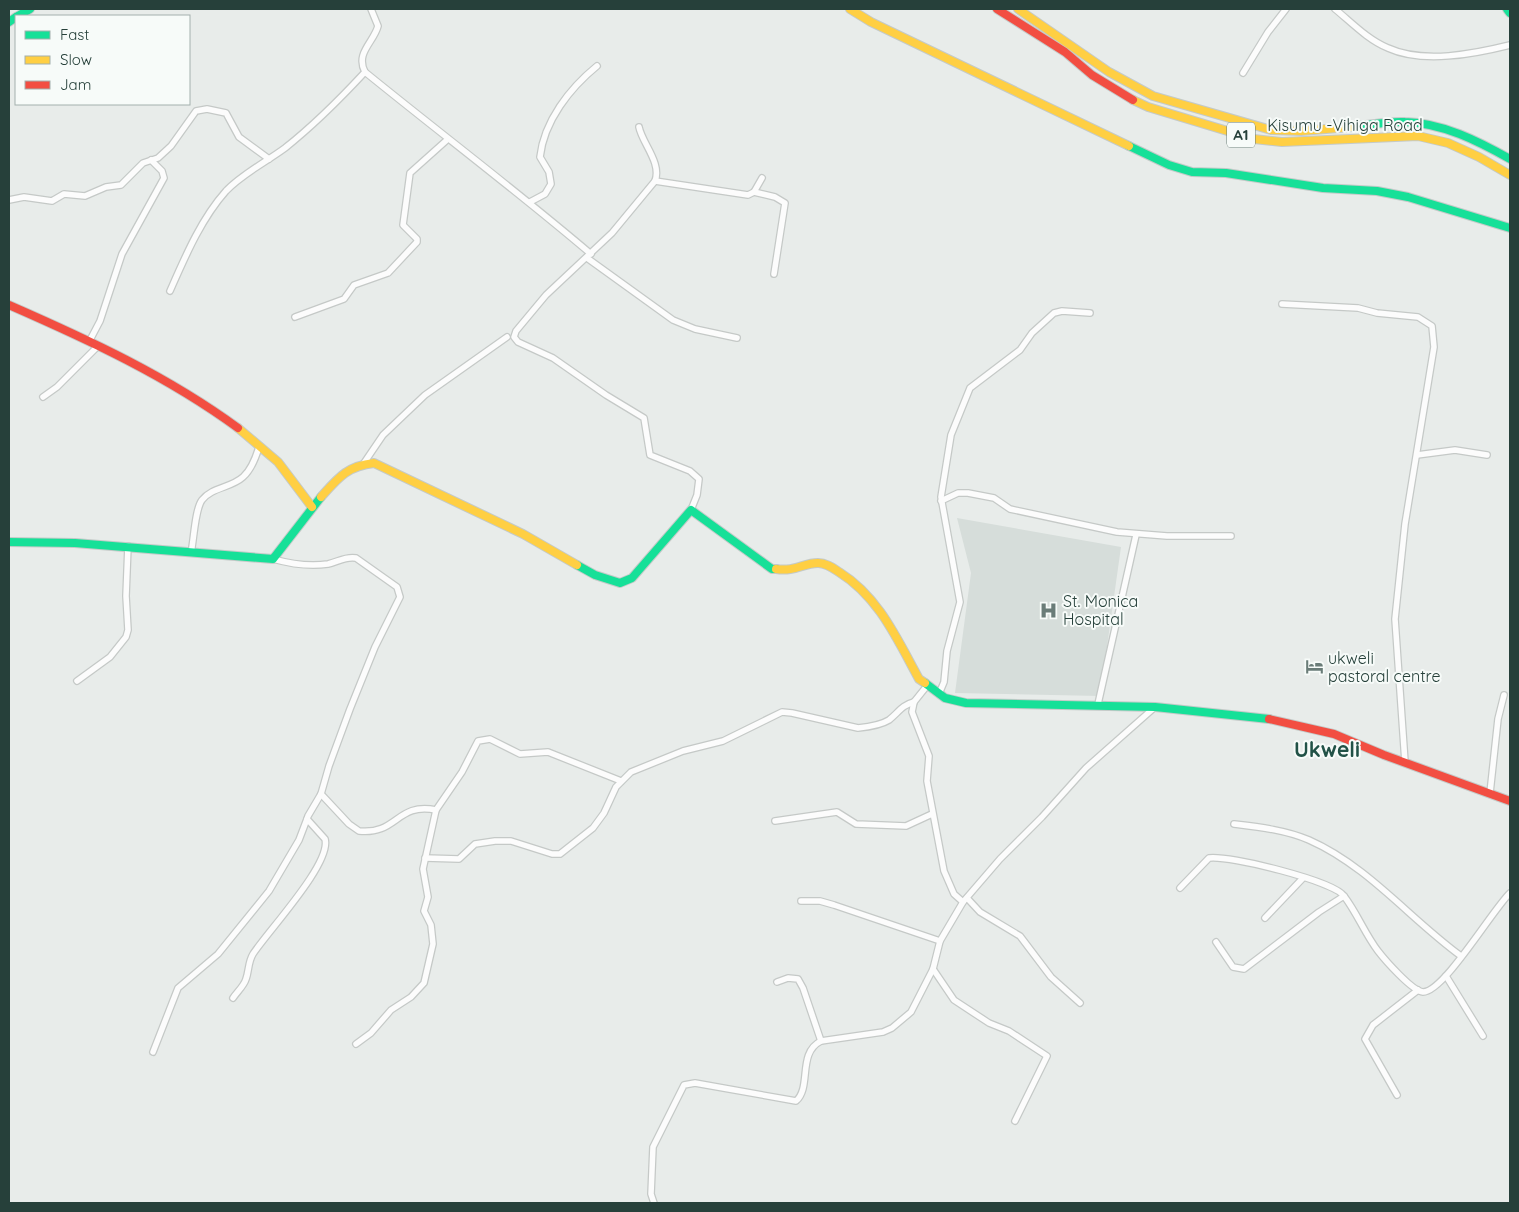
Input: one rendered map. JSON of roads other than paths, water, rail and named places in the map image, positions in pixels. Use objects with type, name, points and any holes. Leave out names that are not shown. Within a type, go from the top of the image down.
[{"type":"main road","points":[[850,9],[871,22],[1168,165],[1192,172],[1226,173],[1322,188],[1377,191],[1408,197],[1510,228]]},
{"type":"main road","name":"Kisumu -Vihiga Road","points":[[997,9],[1065,52],[1092,75],[1124,96],[1148,107],[1254,139],[1275,141],[1418,136],[1448,143],[1480,157],[1510,174]]},
{"type":"main road","name":"Kisumu -Vihiga Road","points":[[1018,9],[1109,72],[1153,96],[1271,130],[1301,131],[1405,122],[1428,125],[1476,140],[1510,159]]},
{"type":"main road","points":[[1507,9],[1510,13]]},
{"type":"main road","points":[[9,305],[90,340],[98,346],[157,374],[214,412],[259,447],[285,470],[312,507]]},
{"type":"main road","points":[[9,542],[62,541],[273,559],[312,507],[340,476],[364,463],[374,463],[457,501],[522,534],[595,575],[615,583],[626,582],[632,578],[691,510],[772,569],[790,571],[818,563],[830,566],[852,580],[868,596],[883,616],[919,680],[926,687],[939,694],[966,703],[1098,704],[1155,707],[1239,714],[1294,723],[1334,734],[1510,801]]},
{"type":"street","points":[[371,9],[378,26],[363,54],[362,63],[365,72],[448,140],[530,202],[589,256],[673,320],[695,329],[737,338]]},
{"type":"street","points":[[1243,73],[1268,32],[1286,9]]},
{"type":"street","points":[[1335,9],[1377,42],[1398,52],[1415,55],[1451,54],[1510,45]]},
{"type":"street","points":[[530,202],[545,194],[551,184],[549,172],[540,157],[550,122],[576,84],[597,66]]},
{"type":"street","points":[[170,291],[183,262],[218,201],[232,185],[297,137],[341,98],[365,72]]},
{"type":"street","points":[[9,200],[24,197],[52,201],[66,193],[85,196],[124,184],[143,163],[158,158],[172,146],[196,111],[207,109],[226,113],[239,137],[269,159]]},
{"type":"street","points":[[639,127],[649,147],[656,172],[655,180],[620,224],[589,256],[541,300],[516,331],[515,340],[552,358],[644,418],[650,455],[690,471],[699,479],[697,495],[691,510]]},
{"type":"street","points":[[295,317],[344,300],[354,285],[388,273],[417,242],[417,239],[403,225],[408,178],[417,165],[448,140]]},
{"type":"street","points":[[90,340],[103,314],[122,254],[164,178],[164,174],[151,160]]},
{"type":"street","points":[[754,192],[762,178]]},
{"type":"street","points":[[655,180],[745,195],[754,192],[775,196],[784,204],[774,274]]},
{"type":"street","points":[[1282,304],[1358,308],[1377,313],[1418,317],[1432,326],[1434,347],[1405,524],[1395,618],[1405,762]]},
{"type":"street","points":[[939,694],[945,676],[947,652],[960,602],[941,501],[948,446],[970,388],[1020,350],[1032,333],[1054,313],[1062,311],[1090,313]]},
{"type":"street","points":[[364,463],[383,435],[425,396],[507,337]]},
{"type":"street","points":[[43,397],[57,387],[98,346]]},
{"type":"street","points":[[191,553],[196,531],[197,510],[202,500],[209,493],[243,477],[259,447]]},
{"type":"street","points":[[1417,455],[1455,450],[1487,455]]},
{"type":"street","points":[[941,501],[958,493],[968,493],[994,498],[1010,509],[1136,535],[1232,536]]},
{"type":"street","points":[[1098,704],[1136,535]]},
{"type":"street","points":[[78,681],[110,657],[126,638],[128,630],[126,596],[128,546]]},
{"type":"street","points":[[154,1052],[178,988],[213,960],[269,891],[300,840],[307,820],[321,794],[348,714],[376,647],[399,602],[400,593],[397,587],[356,558],[348,557],[316,565],[298,565],[273,559]]},
{"type":"street","points":[[926,687],[914,702],[912,712],[929,756],[927,781],[932,814],[947,878],[954,894],[1020,936],[1051,977],[1080,1003]]},
{"type":"street","points":[[1490,793],[1498,719],[1504,695]]},
{"type":"street","points":[[425,858],[459,859],[475,844],[496,841],[511,841],[552,854],[560,854],[593,828],[604,813],[621,782],[635,770],[683,752],[723,740],[782,712],[866,728],[886,722],[902,706],[914,702]]},
{"type":"street","points":[[654,1203],[651,1194],[653,1147],[684,1085],[695,1082],[796,1101],[801,1094],[809,1053],[814,1045],[821,1042],[883,1032],[892,1028],[911,1012],[933,969],[940,941],[965,900],[1000,859],[1042,817],[1086,768],[1155,707]]},
{"type":"street","points":[[356,1044],[371,1033],[391,1010],[416,992],[425,980],[433,944],[432,929],[424,912],[428,897],[423,875],[425,858],[436,810],[462,772],[475,743],[483,738],[490,739],[520,754],[548,752],[621,782]]},
{"type":"street","points":[[321,794],[349,824],[359,831],[385,828],[415,808],[436,810]]},
{"type":"street","points":[[775,820],[837,812],[856,824],[906,826],[932,814]]},
{"type":"street","points":[[233,998],[246,980],[252,956],[271,928],[310,880],[326,850],[326,839],[307,820]]},
{"type":"street","points":[[1234,824],[1260,827],[1285,833],[1306,839],[1320,846],[1367,876],[1434,936],[1461,956]]},
{"type":"street","points":[[1180,888],[1205,862],[1213,857],[1257,865],[1333,886],[1344,896],[1378,951],[1392,967],[1418,990],[1427,991],[1446,976],[1510,892]]},
{"type":"street","points":[[1265,918],[1303,878]]},
{"type":"street","points":[[1216,942],[1233,967],[1244,969],[1344,896]]},
{"type":"street","points":[[801,901],[820,901],[834,905],[940,941]]},
{"type":"street","points":[[933,969],[954,1000],[989,1024],[1009,1031],[1047,1056],[1016,1121]]},
{"type":"street","points":[[1446,976],[1484,1036]]},
{"type":"street","points":[[777,982],[788,978],[798,979],[803,988],[821,1042]]},
{"type":"street","points":[[1397,1095],[1365,1038],[1373,1025],[1418,990]]},
{"type":"place","name":"St. Monica Hospital","points":[[1049,610]]},
{"type":"place","name":"ukweli pastoral centre","points":[[1314,667]]},
{"type":"district","name":"Ukweli","points":[[1327,750]]}]
